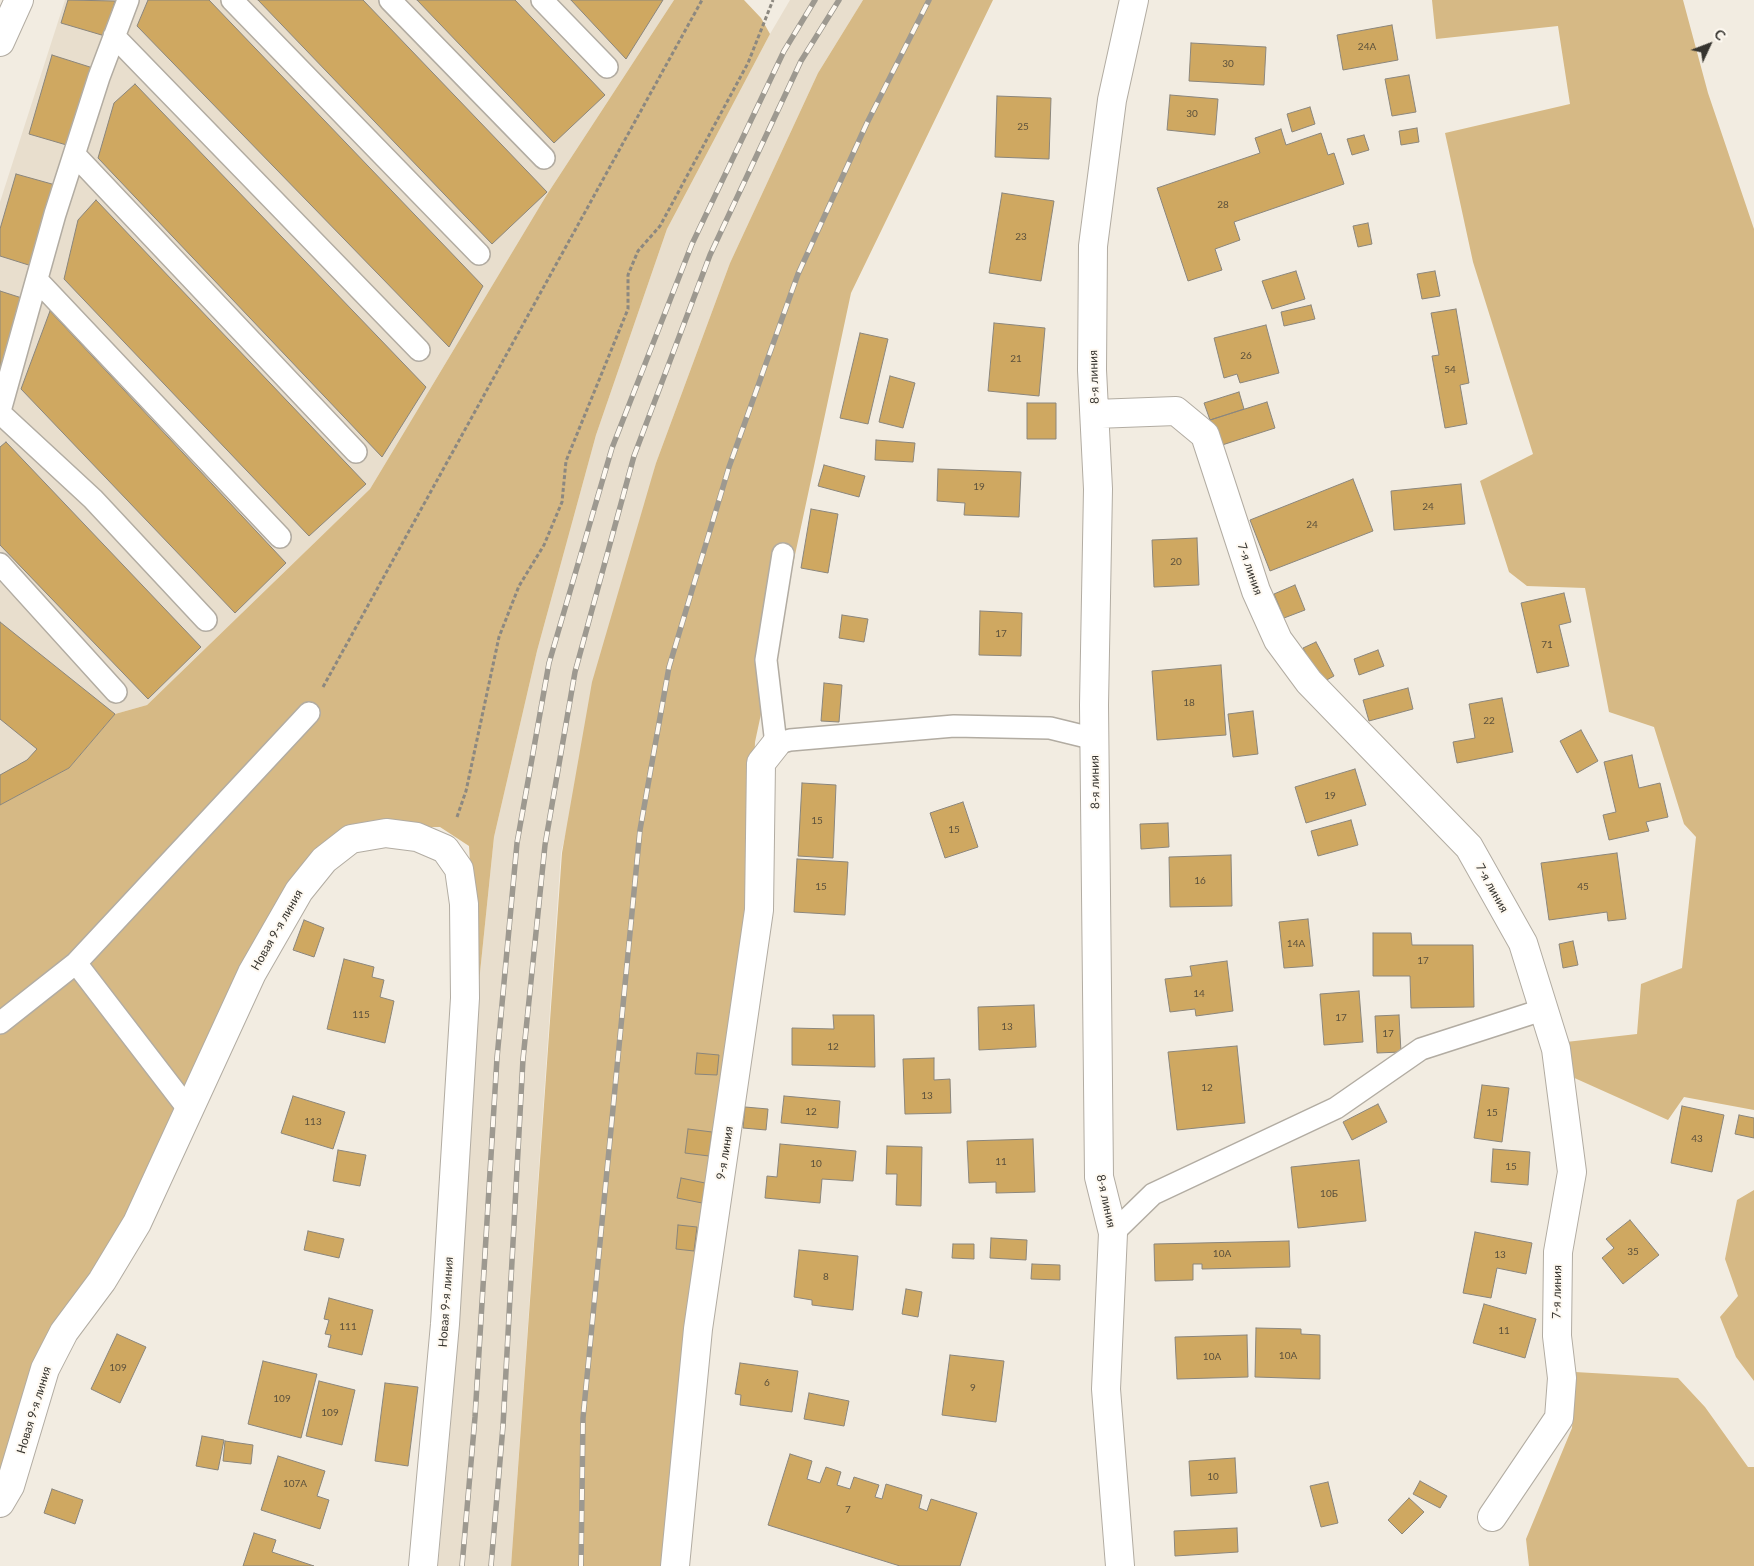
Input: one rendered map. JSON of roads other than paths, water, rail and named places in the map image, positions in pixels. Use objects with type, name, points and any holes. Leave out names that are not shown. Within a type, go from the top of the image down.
[{"type":"street","points":[[0,42],[19,0]]},
{"type":"street","name":"8-я линия","points":[[1120,1566],[1106,1388],[1113,1234],[1100,1177],[1095,738],[1098,489],[1092,370],[1093,246],[1112,100],[1134,0]]},
{"type":"street","name":"7-я линия","points":[[1095,414],[1176,410],[1205,435],[1256,591],[1278,640],[1308,682],[1469,847],[1523,943],[1556,1049],[1572,1172],[1558,1252],[1557,1336],[1562,1378],[1559,1418],[1492,1517]]},
{"type":"street","name":"9-я линия","points":[[675,1566],[698,1329],[759,910],[761,763],[776,744]]},
{"type":"street","name":"Новая 9-я линия","points":[[0,1503],[10,1486],[45,1369],[64,1332],[102,1281],[137,1223],[252,973],[299,891],[324,860],[351,839],[386,833],[417,837],[445,849],[459,869],[464,904],[465,998],[445,1324],[424,1566]]},
{"type":"lane","points":[[128,0],[86,115],[55,214],[38,281],[17,342],[0,412],[92,500],[206,620]]},
{"type":"lane","points":[[232,0],[479,254]]},
{"type":"lane","points":[[390,0],[544,158]]},
{"type":"lane","points":[[542,0],[607,67]]},
{"type":"lane","points":[[114,36],[419,350]]},
{"type":"lane","points":[[75,155],[356,452]]},
{"type":"lane","points":[[38,281],[280,537]]},
{"type":"lane","points":[[783,554],[766,660],[776,744],[790,740],[954,726],[1050,728],[1095,738]]},
{"type":"lane","points":[[0,564],[116,692]]},
{"type":"lane","points":[[0,1023],[76,963],[309,713]]},
{"type":"lane","points":[[76,963],[189,1110]]},
{"type":"lane","points":[[1113,1234],[1153,1194],[1336,1108],[1421,1049],[1545,1009]]},
{"type":"railway","points":[[462,1566],[475,1417],[497,1058],[517,843],[549,663],[612,448],[692,244],[784,51],[815,0]]},
{"type":"railway","points":[[491,1566],[503,1426],[523,1059],[545,845],[575,672],[634,456],[710,255],[801,61],[839,0]]},
{"type":"railway","points":[[581,1566],[583,1418],[640,830],[669,667],[729,467],[798,274],[867,123],[929,0]]}]
